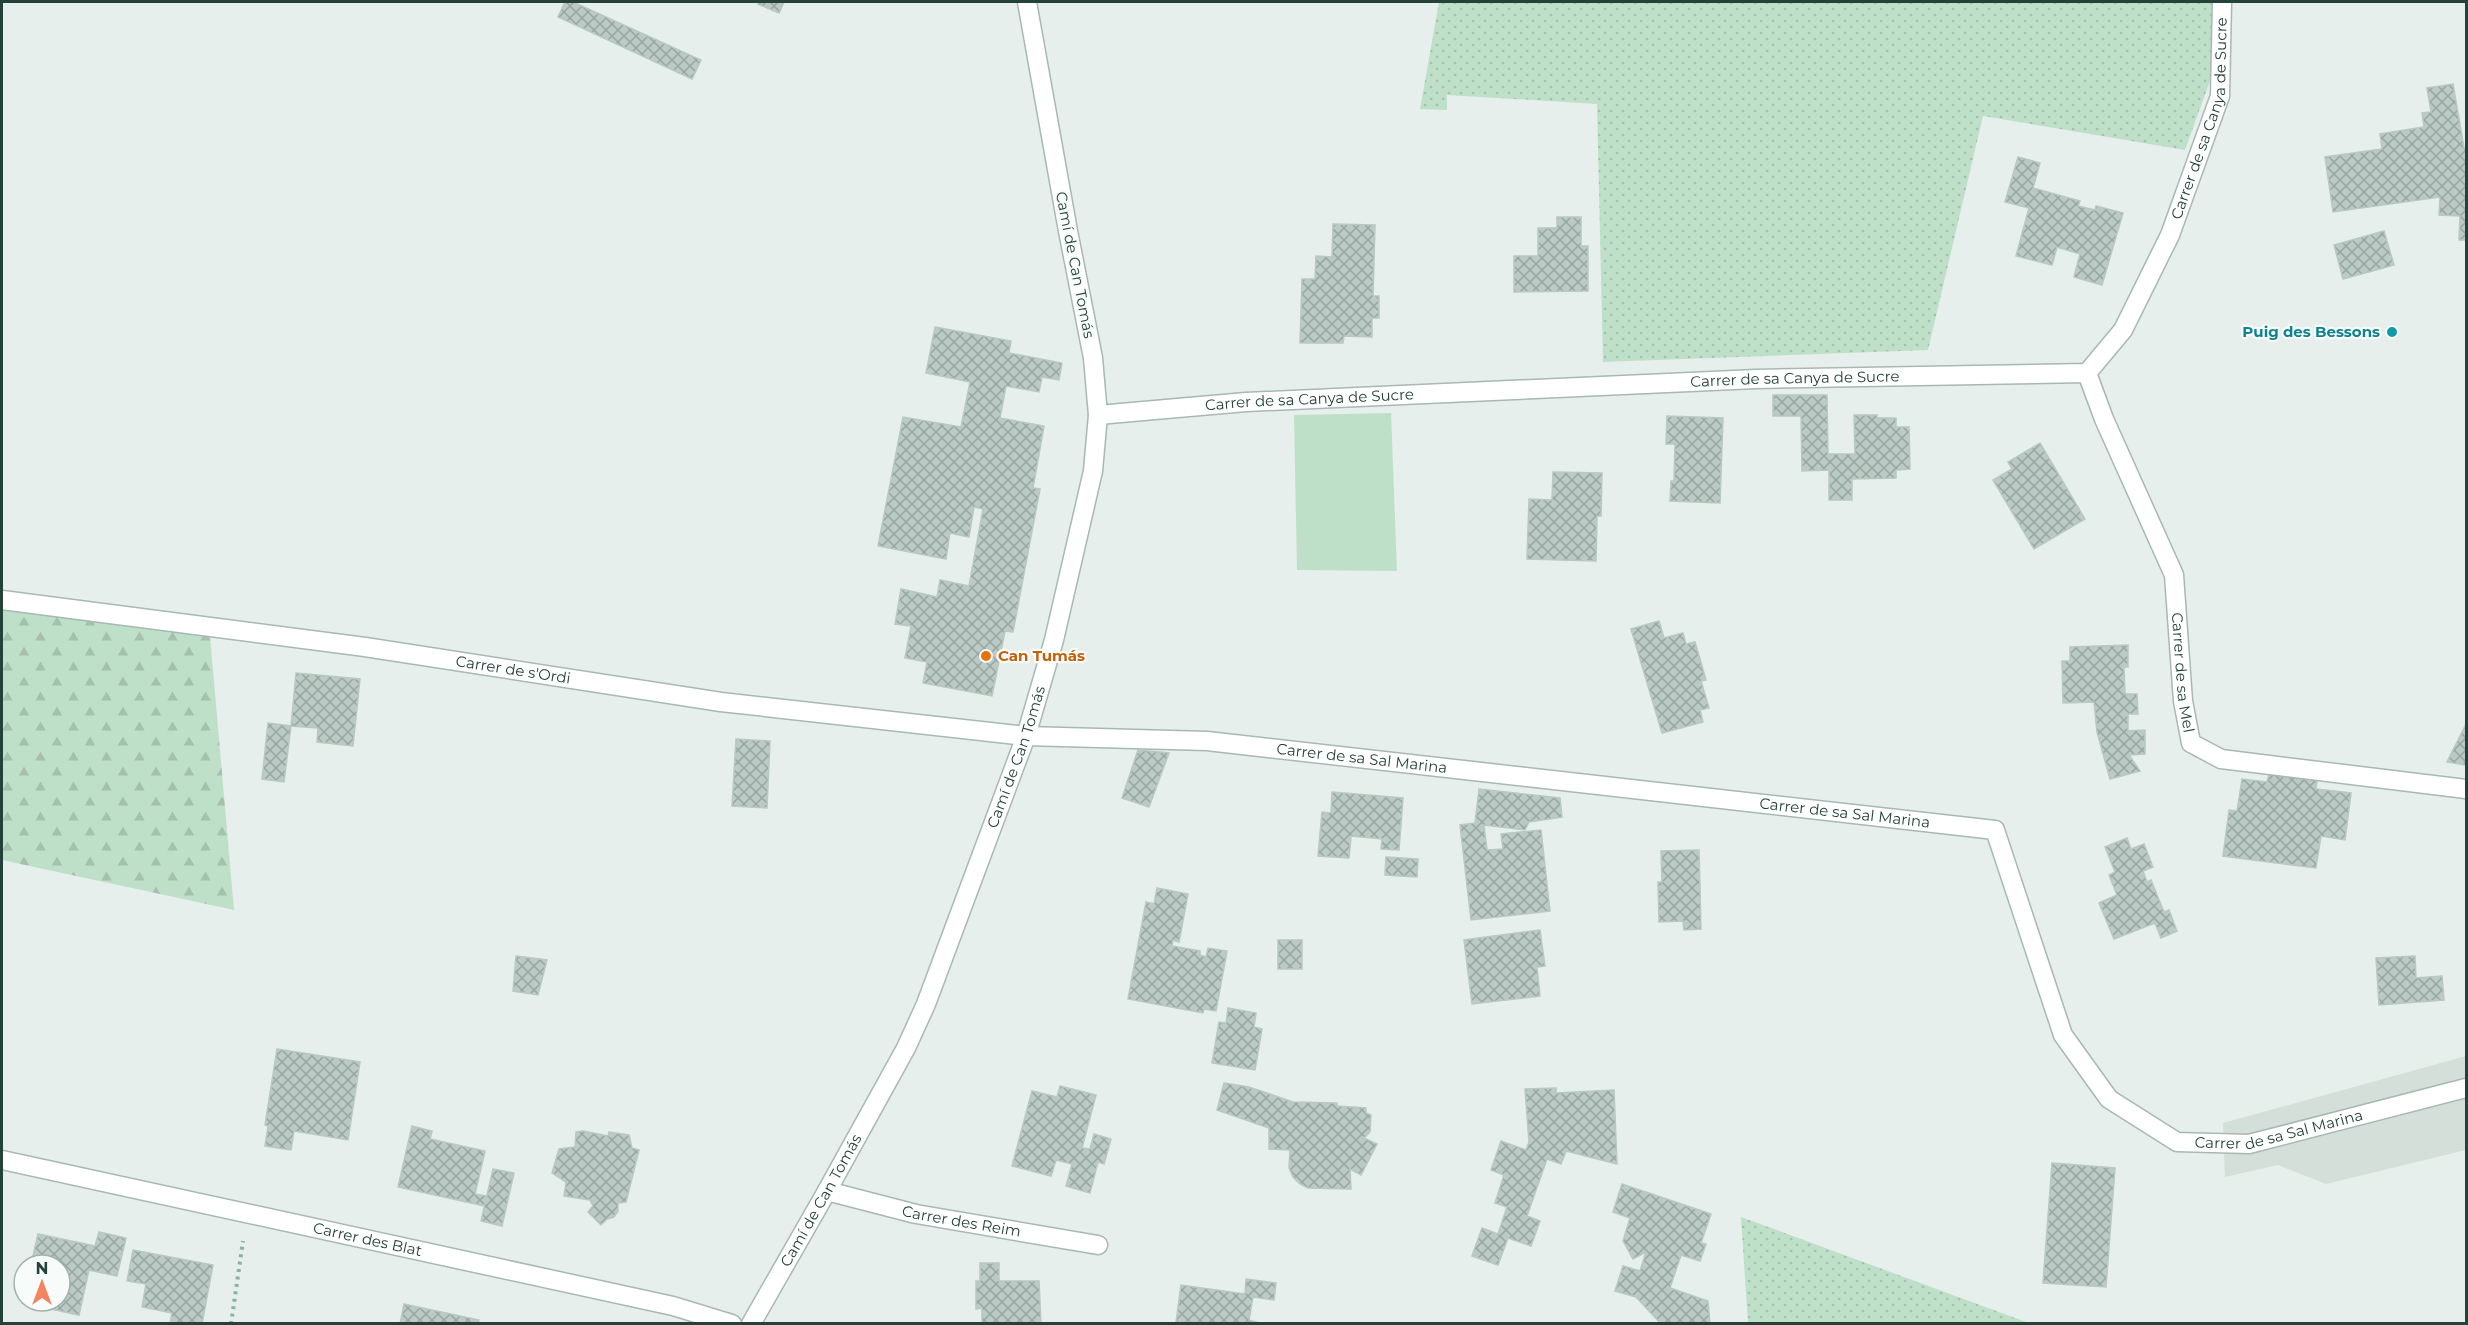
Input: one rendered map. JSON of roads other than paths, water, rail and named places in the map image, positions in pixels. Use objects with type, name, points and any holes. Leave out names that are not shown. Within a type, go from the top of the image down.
[{"type":"street","name":"Camí de Can Tomás","points":[[751,1323],[906,1048],[926,1004],[1026,736],[1054,640],[1093,471],[1098,415],[1093,358],[1028,2]]},
{"type":"street","name":"Carrer de sa Canya de Sucre","points":[[1098,415],[1246,402],[1756,379],[2087,374],[2122,330],[2174,225],[2220,96],[2223,2]]},
{"type":"street","name":"Carrer de sa Mel","points":[[2087,374],[2104,419],[2174,575],[2183,701],[2191,743],[2221,759],[2466,789]]},
{"type":"street","name":"Carrer de s'Ordi","points":[[2,600],[365,647],[721,702],[1026,736]]},
{"type":"street","name":"Carrer de sa Sal Marina","points":[[1026,736],[1207,741],[1995,830],[2063,1035],[2109,1099],[2177,1142],[2249,1144],[2466,1088]]},
{"type":"street","name":"Carrer des Blat","points":[[2,1160],[673,1306],[732,1323]]},
{"type":"street","name":"Carrer des Reim","points":[[827,1191],[916,1214],[1098,1245]]},
{"type":"place","name":"Puig des Bessons","points":[[2392,332]]},
{"type":"place","name":"Can Tumás","points":[[986,656]]}]
